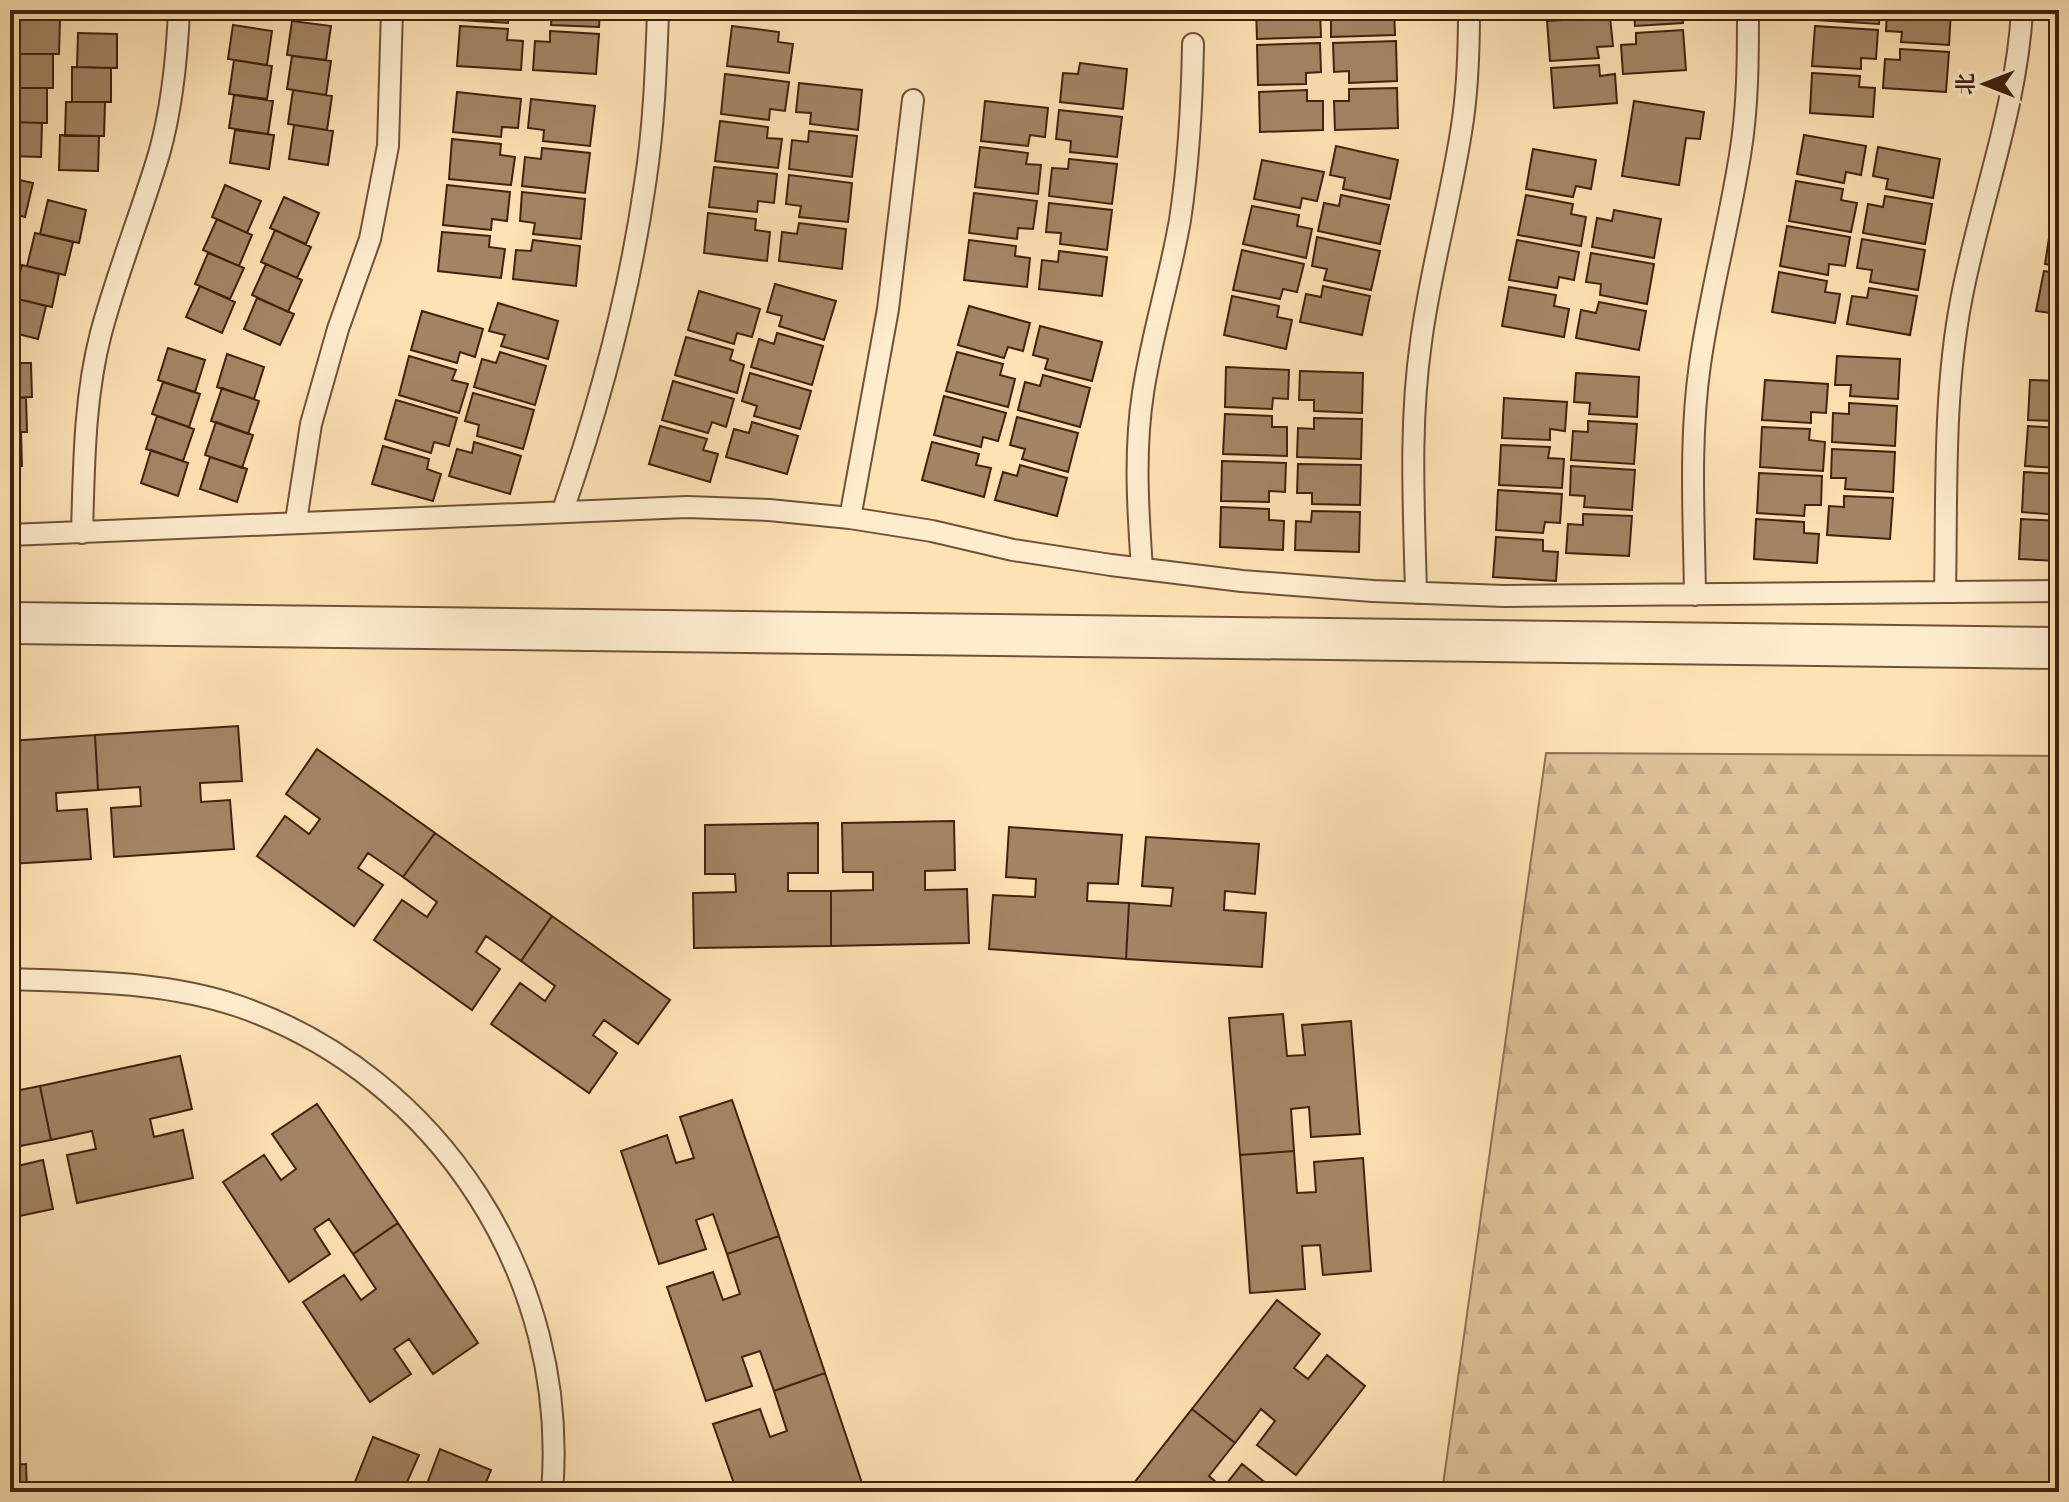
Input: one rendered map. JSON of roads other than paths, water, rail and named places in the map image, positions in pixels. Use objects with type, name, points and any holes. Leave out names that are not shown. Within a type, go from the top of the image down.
[{"type":"street","points":[[10,623],[2059,648]]},
{"type":"lane","points":[[82,533],[85,434],[100,337],[128,241],[160,152],[177,59],[179,10]]},
{"type":"lane","points":[[296,521],[311,424],[338,329],[370,239],[388,146],[392,10]]},
{"type":"lane","points":[[1416,593],[1413,417],[1420,344],[1432,271],[1462,130],[1469,60],[1469,10]]},
{"type":"lane","points":[[1695,595],[1693,439],[1711,294],[1741,153],[1748,82],[1748,10]]},
{"type":"lane","points":[[1945,592],[1950,376],[1960,304],[2011,92],[2022,10]]},
{"type":"lane","points":[[563,510],[599,403],[632,265],[647,168],[658,12]]},
{"type":"lane","points":[[1142,569],[1137,482],[1142,395],[1179,222],[1191,134],[1193,44]]},
{"type":"lane","points":[[850,518],[888,309],[913,100]]},
{"type":"lane","points":[[10,535],[687,507],[769,510],[850,518],[932,531],[1013,550],[1242,581],[1416,593],[1504,596],[2059,591]]},
{"type":"lane","points":[[10,979],[141,984],[189,992],[237,1006],[282,1024],[326,1047],[367,1074],[405,1106],[439,1141],[470,1181],[518,1267],[535,1315],[547,1364],[553,1414],[552,1492]]}]
